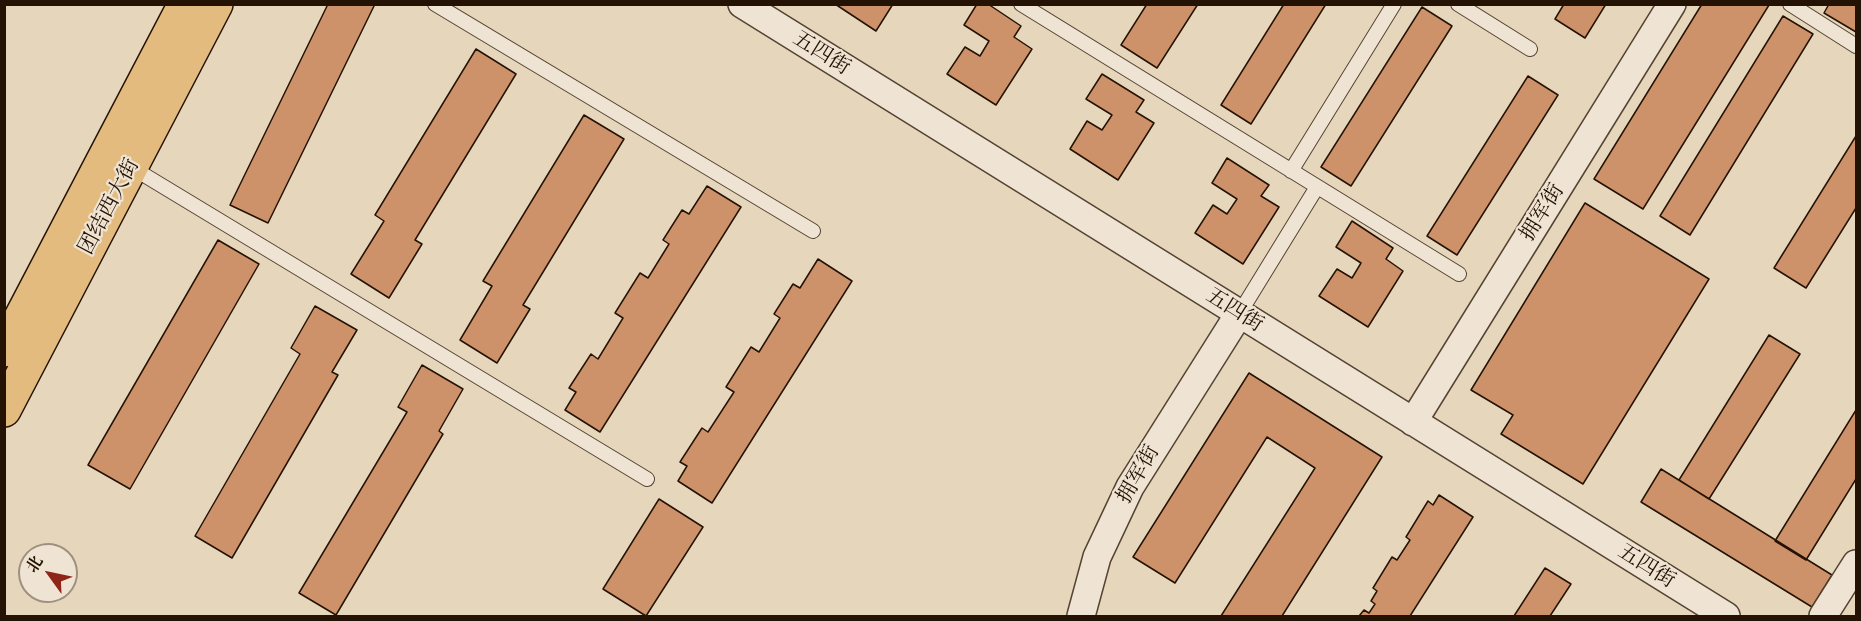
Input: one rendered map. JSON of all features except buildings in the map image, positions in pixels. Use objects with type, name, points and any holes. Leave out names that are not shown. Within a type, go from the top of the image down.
[{"type":"main road","name":"团结西大街","points":[[4,350],[185,4]]},
{"type":"main road","name":"团结西大街","points":[[4,410],[216,4]]},
{"type":"street","name":"五四街","points":[[742,4],[1726,616]]},
{"type":"street","name":"拥军街","points":[[1413,423],[1672,4]]},
{"type":"street","name":"拥军街","points":[[1081,616],[1097,557],[1130,487],[1239,314]]},
{"type":"street","points":[[1823,616],[1857,564]]},
{"type":"lane","points":[[435,4],[813,231]]},
{"type":"lane","points":[[1021,4],[1459,274]]},
{"type":"lane","points":[[1291,171],[1394,4]]},
{"type":"lane","points":[[1458,4],[1530,49]]},
{"type":"lane","points":[[1790,4],[1857,46]]},
{"type":"lane","points":[[131,167],[647,479]]},
{"type":"lane","points":[[1239,314],[1317,187]]}]
